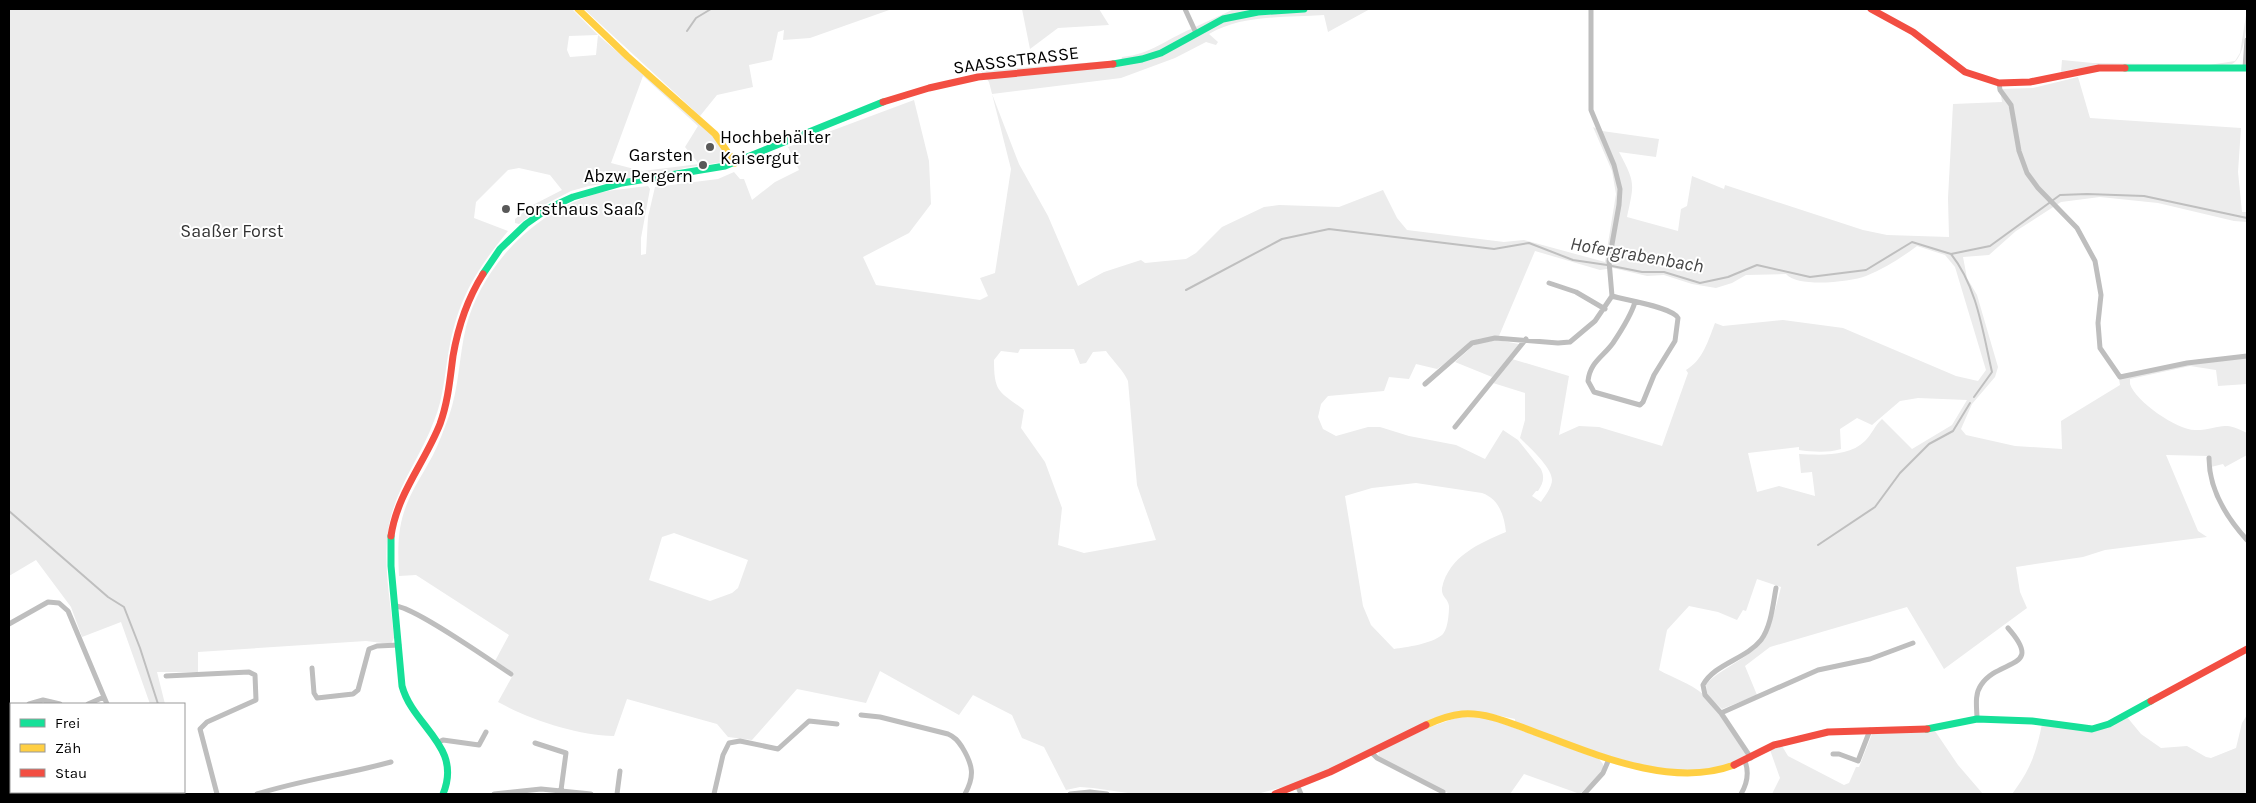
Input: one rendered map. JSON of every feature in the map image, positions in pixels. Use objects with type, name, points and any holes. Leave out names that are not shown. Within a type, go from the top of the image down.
[{"type":"street","points":[[578,9],[627,56],[715,134],[734,163]]},
{"type":"street","points":[[1185,9],[1196,32]]},
{"type":"street","name":"SAASSSTRASSE","points":[[443,794],[450,779],[450,768],[447,758],[403,693],[390,551],[395,513],[402,495],[440,423],[448,393],[458,332],[468,300],[477,282],[498,252],[530,221],[572,196],[607,185],[701,171],[734,163],[839,120],[927,88],[983,76],[1139,60],[1161,52],[1196,32],[1230,16],[1262,11],[1304,9]]},
{"type":"street","points":[[1425,384],[1472,343],[1495,338],[1558,343],[1570,342],[1589,327],[1605,309],[1612,296],[1609,261],[1620,197],[1616,170],[1591,110],[1590,9]]},
{"type":"street","points":[[1871,9],[1913,32],[1965,72],[1999,83],[2030,82],[2099,68],[2246,68],[2247,40]]},
{"type":"street","points":[[1999,83],[2000,90],[2011,105],[2019,151],[2027,173],[2077,228],[2095,261],[2101,295],[2098,323],[2100,348],[2120,377],[2187,363],[2247,356]]},
{"type":"street","points":[[1549,283],[1576,292],[1605,309]]},
{"type":"street","points":[[1612,296],[1674,312],[1677,315],[1678,322],[1675,341],[1654,375],[1640,406],[1594,392],[1588,381],[1593,364],[1612,343],[1632,311],[1635,302]]},
{"type":"street","points":[[1455,427],[1526,339]]},
{"type":"street","points":[[2209,458],[2209,469],[2221,503],[2236,528],[2247,540]]},
{"type":"street","points":[[1741,794],[1746,783],[1748,759],[1721,713],[1705,695],[1703,686],[1709,677],[1749,651],[1762,639],[1776,588]]},
{"type":"street","points":[[9,624],[48,602],[64,606],[68,611],[107,703]]},
{"type":"street","points":[[395,606],[401,606],[418,614],[511,674]]},
{"type":"street","points":[[1977,720],[1976,698],[1982,684],[1990,675],[2018,660],[2022,655],[2023,648],[2020,642],[2008,628]]},
{"type":"street","points":[[1721,713],[1824,668],[1870,659],[1912,643]]},
{"type":"street","points":[[312,668],[314,693],[317,698],[353,694],[358,690],[369,649],[377,646],[399,646]]},
{"type":"street","points":[[1275,794],[1298,787],[1433,722],[1463,714],[1494,717],[1609,759],[1664,771],[1688,773],[1721,770],[1748,759],[1774,745],[1808,736],[1870,730],[1925,729],[1977,720],[2032,721],[2084,729],[2100,728],[2247,649]]},
{"type":"street","points":[[166,676],[249,672],[255,675],[258,695],[254,702],[207,722],[200,729],[217,794]]},
{"type":"street","points":[[90,703],[104,697]]},
{"type":"street","points":[[32,703],[43,700],[56,703]]},
{"type":"street","points":[[861,715],[880,717],[948,734],[956,739],[971,762],[973,770],[972,780],[964,794]]},
{"type":"street","points":[[714,794],[723,755],[729,743],[740,741],[778,749],[809,721],[838,724]]},
{"type":"street","points":[[1833,754],[1839,754],[1858,761],[1870,730]]},
{"type":"street","points":[[437,743],[443,740],[479,745],[486,732]]},
{"type":"street","points":[[535,743],[566,753],[561,790]]},
{"type":"street","points":[[1371,752],[1377,758],[1443,792]]},
{"type":"street","points":[[1584,794],[1603,773],[1609,759]]},
{"type":"street","points":[[257,794],[286,785],[362,770],[391,762]]},
{"type":"street","points":[[617,794],[620,771]]},
{"type":"street","points":[[1298,787],[1301,794]]},
{"type":"street","points":[[494,794],[561,790],[592,794]]},
{"type":"street","points":[[1070,794],[1080,792],[1103,794]]},
{"type":"green space","name":"Saaßer Forst","points":[[9,9],[572,9],[598,35],[714,136],[723,149],[725,159],[723,162],[684,168],[666,174],[589,186],[571,191],[546,204],[519,224],[515,223],[515,219],[531,206],[562,190],[550,175],[519,168],[508,170],[476,202],[474,218],[508,231],[479,270],[465,296],[454,327],[437,412],[428,435],[401,489],[391,517],[386,559],[394,638],[391,644],[366,641],[198,652],[198,672],[157,672],[165,703],[150,703],[121,622],[82,637],[71,607],[36,560],[9,576]],"holes":[[[598,35],[596,55],[570,57],[567,50],[569,36]],[[643,76],[698,126],[685,147],[699,164],[642,171],[611,163]]]},
{"type":"green space","points":[[584,9],[892,9],[810,38],[783,40],[784,30],[778,32],[772,60],[749,65],[753,87],[717,95],[700,116]]},
{"type":"green space","points":[[1022,9],[1099,9],[1109,25],[1058,28],[1030,49]]},
{"type":"green space","points":[[1234,9],[1370,9],[1328,32],[1324,15],[1265,18],[1236,23],[1209,34],[1218,42],[1216,45],[1206,42],[1175,58],[1121,78],[992,94],[989,82],[981,71],[1121,60],[1122,57],[1150,50]]},
{"type":"green space","points":[[2247,9],[2243,47],[2240,55],[2235,61],[2240,53]]},
{"type":"green space","points":[[2062,60],[2093,63],[2209,65],[2235,61],[2232,64],[2211,66],[2103,65],[2061,72]]},
{"type":"green space","points":[[2078,77],[2090,118],[2241,128],[2238,172],[2242,212],[2247,212],[2247,222],[2234,221],[2158,203],[2100,197],[2061,202],[2016,231],[1989,255],[1963,257],[1967,278],[1977,295],[1998,367],[1995,377],[1972,404],[1961,429],[1966,435],[2015,446],[2062,449],[2061,421],[2120,385],[2119,379],[2193,364],[2247,358],[2247,384],[2218,386],[2216,370],[2190,366],[2130,379],[2130,384],[2133,391],[2148,406],[2168,420],[2187,429],[2203,430],[2226,426],[2247,433],[2247,455],[2225,467],[2223,464],[2211,467],[2208,456],[2166,455],[2198,531],[2207,537],[2105,550],[2083,557],[2016,567],[2020,592],[2027,608],[1944,669],[1907,607],[1770,647],[1745,666],[1757,695],[1722,709],[1707,695],[1706,684],[1744,657],[1761,641],[1772,618],[1781,587],[1757,579],[1746,611],[1743,610],[1737,620],[1718,612],[1689,606],[1667,630],[1659,670],[1703,694],[1721,715],[1746,754],[1741,759],[1730,764],[1706,770],[1679,770],[1621,760],[1564,741],[1515,722],[1515,719],[1481,712],[1466,712],[1367,751],[1302,782],[1257,794],[1135,794],[1080,787],[1066,790],[1044,747],[1022,738],[1012,715],[973,695],[959,715],[880,671],[866,703],[797,689],[752,740],[728,737],[717,724],[627,699],[614,736],[570,730],[525,715],[498,702],[514,673],[495,661],[509,635],[416,575],[399,576],[398,544],[400,528],[407,505],[435,450],[449,416],[455,394],[466,327],[474,303],[485,281],[516,242],[557,211],[579,200],[603,192],[648,186],[650,189],[641,238],[641,255],[646,254],[648,217],[655,187],[718,179],[734,172],[740,179],[744,179],[752,200],[775,182],[799,170],[788,147],[914,100],[929,161],[931,204],[909,233],[863,257],[876,285],[980,300],[988,296],[980,278],[995,273],[1011,169],[992,94],[1019,164],[1048,216],[1078,286],[1104,272],[1141,260],[1145,263],[1186,259],[1196,253],[1222,227],[1264,207],[1279,205],[1339,207],[1383,190],[1397,218],[1407,230],[1504,242],[1524,240],[1605,262],[1616,194],[1612,171],[1593,127],[1602,131],[1659,139],[1656,157],[1619,152],[1632,184],[1627,217],[1678,231],[1681,209],[1687,206],[1692,176],[1724,189],[1725,185],[1863,230],[1887,235],[1949,237],[1948,198],[1953,104],[2002,102],[2000,89],[2033,88]],"holes":[[[1917,246],[1945,255],[1955,267],[1986,370],[1978,381],[1956,376],[1843,328],[1783,320],[1723,326],[1715,323],[1701,355],[1686,370],[1688,373],[1662,446],[1599,427],[1579,426],[1559,435],[1569,376],[1512,359],[1493,383],[1525,393],[1525,420],[1520,438],[1544,463],[1552,480],[1550,488],[1541,502],[1532,496],[1538,491],[1542,483],[1543,475],[1541,469],[1518,440],[1503,430],[1485,459],[1456,445],[1409,436],[1380,427],[1368,427],[1336,436],[1323,429],[1318,417],[1321,404],[1328,396],[1384,391],[1389,377],[1409,379],[1416,364],[1437,369],[1478,339],[1499,336],[1535,251],[1600,270],[1613,268],[1647,276],[1664,275],[1692,284],[1716,288],[1732,283],[1746,275],[1786,274],[1801,281],[1837,282],[1866,276],[1893,262]],[[1020,349],[1074,349],[1080,364],[1086,363],[1093,352],[1106,351],[1121,369],[1128,381],[1137,485],[1156,540],[1084,553],[1058,545],[1062,508],[1045,462],[1021,428],[1024,410],[1004,395],[995,379],[994,360],[1001,351],[1018,353]],[[1918,398],[1967,400],[1952,425],[1912,449],[1882,419],[1865,441],[1851,450],[1834,454],[1799,454],[1801,473],[1812,472],[1815,496],[1779,486],[1757,492],[1748,453],[1799,447],[1799,450],[1815,452],[1841,449],[1840,429],[1857,418],[1872,425],[1900,401]],[[1416,483],[1482,493],[1497,503],[1504,520],[1506,532],[1476,546],[1458,559],[1451,567],[1442,588],[1449,606],[1447,625],[1442,635],[1425,643],[1394,649],[1371,625],[1363,606],[1345,496],[1372,488]],[[674,533],[748,560],[738,588],[732,593],[710,601],[649,580],[662,537]]]},
{"type":"green space","points":[[1497,340],[1519,344],[1492,377],[1455,362],[1475,344]]},
{"type":"green space","points":[[2247,715],[2247,794],[2012,794],[2032,761],[2042,724],[2096,731],[2127,717],[2141,734],[2161,748],[2187,746],[2211,758],[2236,748],[2242,723]]},
{"type":"green space","points":[[1459,717],[1487,718],[1599,759],[1603,764],[1603,770],[1580,794],[1524,774],[1510,794],[1450,794],[1378,757],[1379,751],[1430,727]]},
{"type":"green space","points":[[1935,731],[1958,765],[1983,794],[1772,794],[1780,778],[1770,750],[1782,746],[1788,756],[1844,785],[1849,783],[1856,767],[1859,767],[1872,734]]},
{"type":"waterway","points":[[687,31],[696,18],[711,9]]},
{"type":"waterway","name":"Hofergrabenbach","points":[[1612,266],[1642,272],[1664,272],[1700,283],[1728,277],[1757,265],[1810,277],[1866,270],[1912,242],[1951,254],[1990,246],[2060,195],[2144,196],[2247,218]]},
{"type":"waterway","name":"Hofergrabenbach","points":[[1186,290],[1282,239],[1329,229],[1494,249],[1529,243],[1573,260],[1607,265]]},
{"type":"waterway","points":[[1951,254],[1967,280],[1973,295],[1992,372],[1974,397]]},
{"type":"waterway","points":[[1818,545],[1875,507],[1900,473],[1929,444],[1953,431],[1970,403]]},
{"type":"waterway","points":[[9,511],[108,597],[124,607],[140,648],[158,703]]},
{"type":"traffic: fast","points":[[1113,64],[1142,59],[1161,53],[1223,19],[1258,12],[1304,9]]},
{"type":"traffic: fast","points":[[2125,68],[2247,68]]},
{"type":"traffic: fast","points":[[483,274],[500,249],[526,224],[549,208],[573,197],[622,183],[725,166],[883,102]]},
{"type":"traffic: fast","points":[[391,536],[391,566],[402,686],[416,713],[442,750],[447,763],[447,777],[443,794]]},
{"type":"traffic: fast","points":[[1927,729],[1977,719],[2032,721],[2092,729],[2109,724],[2151,701]]},
{"type":"traffic: slow","points":[[578,9],[627,56],[715,134],[735,163]]},
{"type":"traffic: slow","points":[[1426,725],[1458,715],[1489,716],[1606,758],[1658,771],[1684,773],[1710,771],[1734,765]]},
{"type":"traffic: jam","points":[[1871,9],[1913,32],[1965,72],[1999,83],[2030,82],[2099,68],[2125,68]]},
{"type":"traffic: jam","points":[[883,102],[929,88],[978,77],[1113,64]]},
{"type":"traffic: jam","points":[[391,536],[394,521],[405,492],[434,438],[443,416],[458,334],[468,303],[483,274]]},
{"type":"traffic: jam","points":[[2151,701],[2247,649]]},
{"type":"traffic: jam","points":[[1275,794],[1330,772],[1426,725]]},
{"type":"traffic: jam","points":[[1734,765],[1774,745],[1828,732],[1927,729]]},
{"type":"place","name":"Hochbehälter Kaisergut","points":[[710,147]]},
{"type":"place","name":"Garsten Abzw Pergern","points":[[703,165]]},
{"type":"place","name":"Forsthaus Saaß","points":[[506,209]]}]
